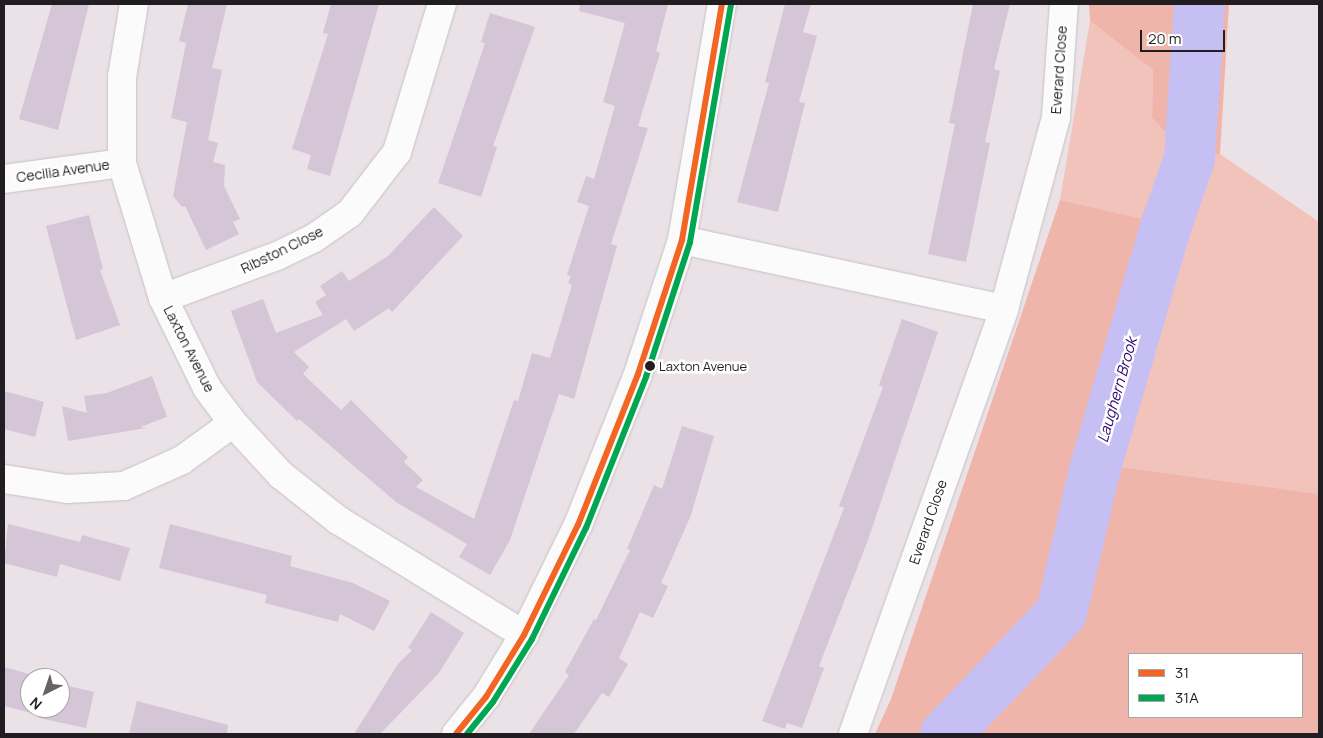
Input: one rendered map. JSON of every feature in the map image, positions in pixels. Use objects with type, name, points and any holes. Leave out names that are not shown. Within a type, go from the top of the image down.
[{"type":"street","name":"Laxton Avenue","points":[[134,4],[122,77],[122,163],[163,298],[207,388],[233,423],[281,474],[338,520],[524,635]]},
{"type":"street","name":"Ribston Close","points":[[163,298],[277,256],[314,238],[350,213],[397,152],[442,4]]},
{"type":"street","points":[[456,734],[486,697],[524,635],[578,525],[638,374],[682,240],[722,4]]},
{"type":"street","name":"Everard Close","points":[[853,734],[1004,309],[1056,117],[1064,4]]},
{"type":"street","name":"Cecilia Avenue","points":[[4,180],[122,163]]},
{"type":"street","points":[[682,240],[1004,309]]},
{"type":"street","points":[[4,479],[67,489],[124,486],[182,460],[233,423]]},
{"type":"shaded area","points":[[1089,4],[1229,4],[1220,154],[1189,158],[1152,118],[1153,70],[1090,21]]},
{"type":"shaded area","points":[[1090,21],[1153,70],[1152,118],[1189,158],[1220,154],[1319,222],[1319,494],[1098,464],[1166,224],[1060,200]]},
{"type":"shaded area","points":[[1060,200],[1166,224],[1098,464],[1319,494],[1319,734],[875,734],[891,699]]},
{"type":"building","points":[[52,4],[89,4],[58,130],[19,119]]},
{"type":"building","points":[[188,4],[227,4],[212,68],[222,70],[208,140],[218,143],[213,162],[225,165],[224,186],[240,219],[233,222],[239,234],[206,250],[185,206],[182,207],[173,196],[187,122],[171,118],[186,43],[179,41]]},
{"type":"building","points":[[331,4],[379,4],[330,176],[307,169],[311,155],[292,149],[328,34],[323,33]]},
{"type":"building","points":[[580,4],[668,4],[656,51],[660,53],[638,126],[648,128],[611,244],[617,246],[574,399],[559,394],[510,540],[490,575],[459,557],[467,544],[396,502],[299,419],[297,421],[257,382],[231,311],[263,299],[276,333],[323,315],[315,302],[326,295],[320,286],[342,271],[349,281],[388,256],[434,207],[463,236],[392,312],[389,308],[354,331],[346,319],[294,352],[309,367],[303,374],[341,410],[351,400],[408,457],[404,462],[423,480],[416,487],[474,519],[514,400],[518,401],[532,353],[550,358],[572,285],[568,283],[571,276],[567,275],[589,206],[577,202],[586,176],[594,179],[615,106],[603,102],[625,23],[579,11]]},
{"type":"building","points":[[785,4],[811,4],[803,32],[817,36],[799,102],[805,103],[778,212],[737,202],[769,83],[765,82]]},
{"type":"building","points":[[973,4],[1010,4],[994,69],[1000,71],[985,142],[990,143],[966,262],[928,254],[955,124],[949,123]]},
{"type":"building","points":[[490,13],[535,27],[493,146],[497,147],[481,197],[438,183],[485,43],[481,42]]},
{"type":"building","points":[[89,215],[103,269],[100,270],[120,325],[76,340],[46,226]]},
{"type":"building","points":[[902,319],[938,332],[868,540],[819,666],[824,668],[802,728],[787,723],[785,729],[762,721],[844,508],[839,506],[883,387],[879,385]]},
{"type":"building","points":[[152,376],[167,417],[140,427],[146,428],[68,441],[62,406],[87,413],[84,396],[107,393]]},
{"type":"building","points":[[4,391],[44,402],[35,437],[4,429]]},
{"type":"building","points":[[682,426],[714,436],[691,515],[661,583],[668,586],[653,618],[640,612],[619,658],[628,664],[609,697],[602,693],[574,734],[529,734],[569,675],[565,672],[594,619],[596,620],[630,550],[627,549],[654,485],[662,489]]},
{"type":"building","points":[[8,524],[80,542],[82,535],[130,548],[120,581],[60,564],[57,577],[4,563]]},
{"type":"building","points":[[170,524],[292,556],[290,566],[353,583],[390,601],[374,631],[340,614],[338,622],[265,603],[267,595],[159,568]]},
{"type":"building","points":[[431,612],[464,633],[439,673],[380,734],[354,734],[398,664],[412,650],[408,648]]},
{"type":"building","points":[[4,667],[20,671],[20,710],[4,706]]},
{"type":"building","points":[[70,686],[94,692],[86,728],[39,718],[70,718]]},
{"type":"building","points":[[137,701],[228,725],[227,734],[129,734]]},
{"type":"waterway","name":"Laughern Brook","points":[[945,734],[1061,612],[1094,470],[1166,224],[1189,158],[1199,4]]},
{"type":"transit line","name":"31","points":[[456,734],[486,697],[524,635],[578,525],[638,374],[682,240],[722,4]]},
{"type":"transit line","name":"31A","points":[[467,734],[493,702],[532,639],[586,528],[646,377],[690,242],[731,5]]},
{"type":"place","name":"Laxton Avenue","points":[[650,366]]}]
